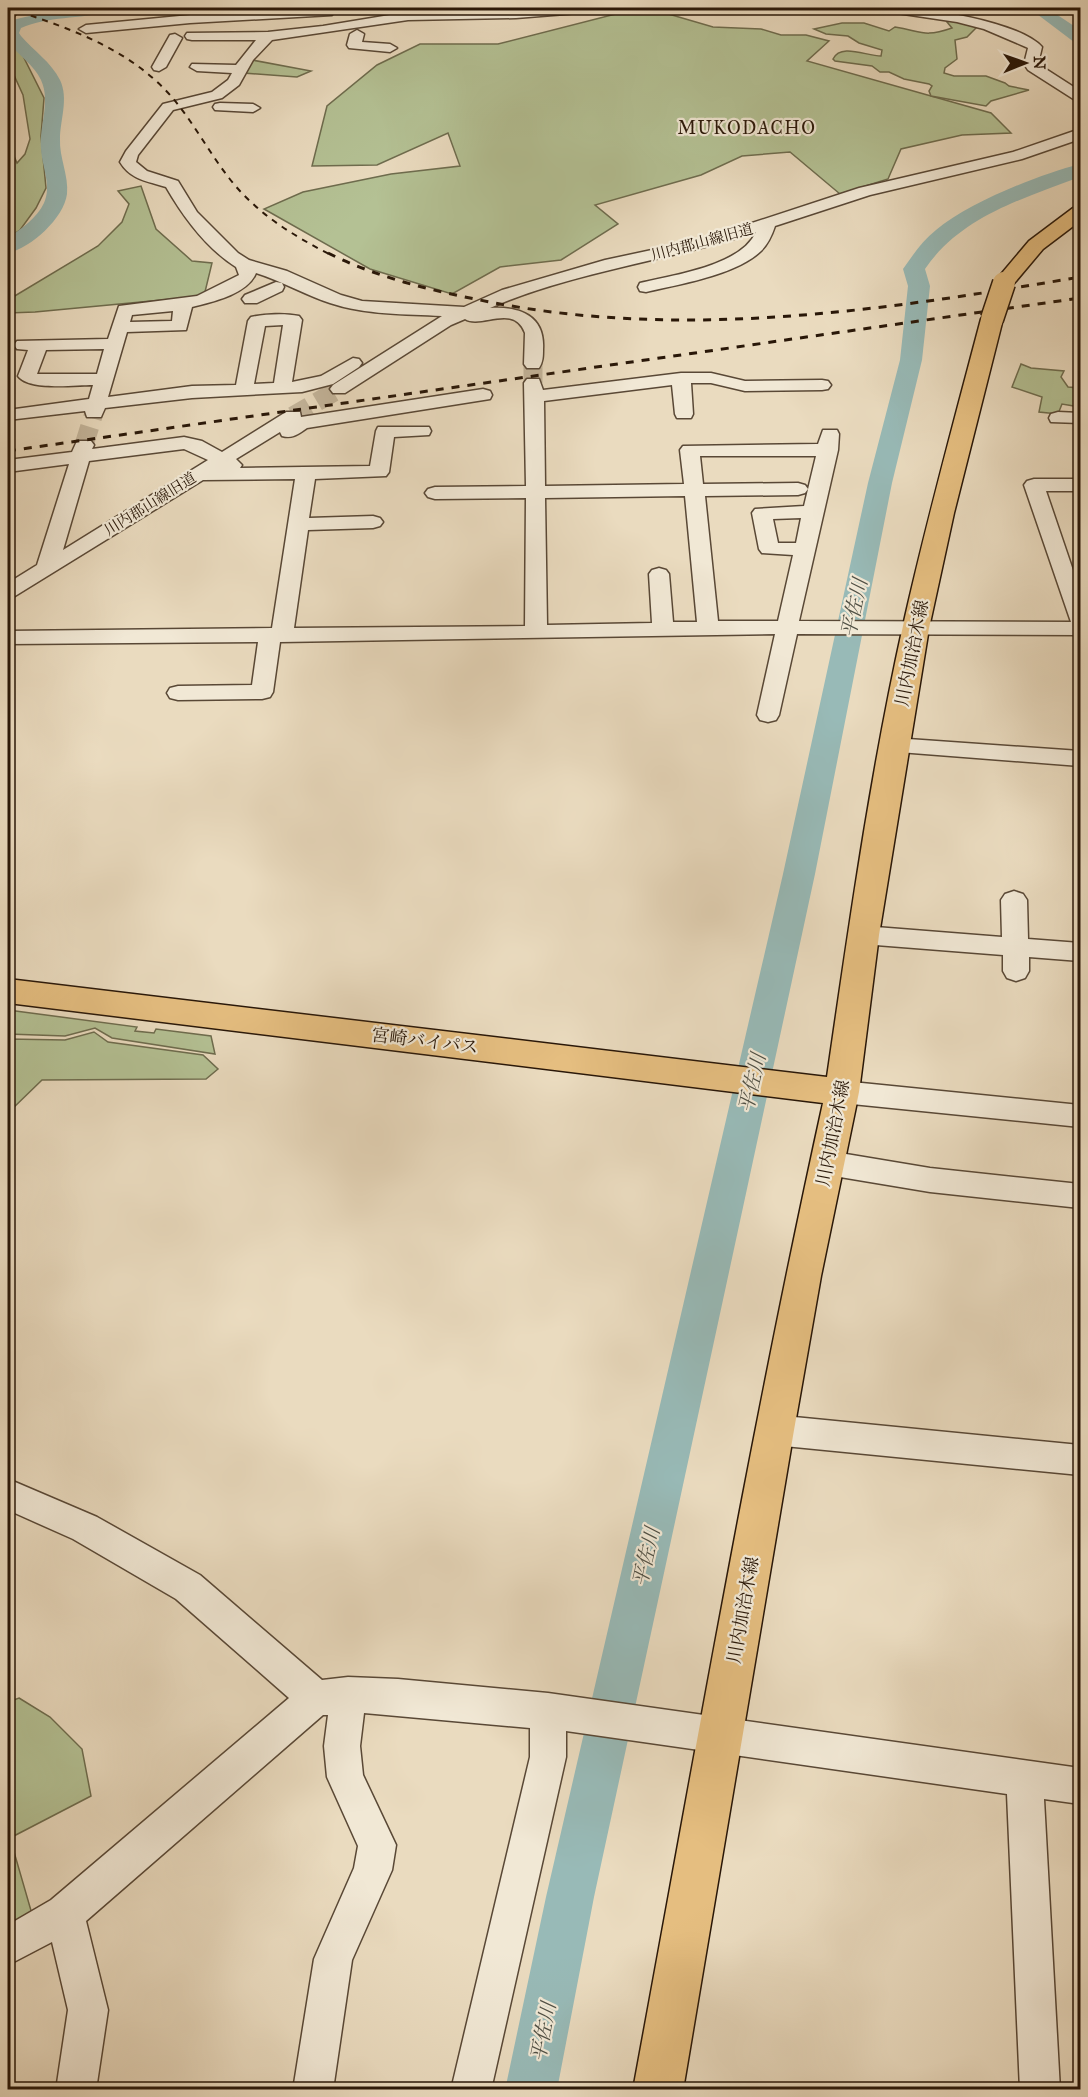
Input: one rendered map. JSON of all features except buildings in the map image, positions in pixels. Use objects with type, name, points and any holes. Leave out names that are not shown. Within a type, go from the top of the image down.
[{"type":"main road","name":"川内加治木線","points":[[657,2090],[704,1733],[774,1430],[802,1276],[828,1163],[826,1090],[863,935],[894,746],[904,628],[942,513],[992,319],[1004,283],[1036,245],[1080,212]]},
{"type":"main road","name":"宮崎バイパス","points":[[8,991],[702,1073],[826,1090]]},
{"type":"street","points":[[8,14],[15,8]]},
{"type":"street","points":[[355,12],[543,8]]},
{"type":"street","points":[[86,29],[190,19],[343,12],[369,17],[408,16],[463,22],[483,15],[528,14],[591,8]]},
{"type":"street","points":[[890,8],[989,26],[1031,44],[1035,47],[1031,64],[1080,97]]},
{"type":"street","points":[[481,30],[484,23],[483,15]]},
{"type":"street","points":[[159,67],[170,38],[327,33],[352,29],[369,17]]},
{"type":"street","points":[[352,29],[354,45],[388,41]]},
{"type":"street","points":[[218,106],[247,57],[268,36]]},
{"type":"street","points":[[197,67],[241,69]]},
{"type":"street","points":[[252,108],[168,107],[131,154],[128,162],[137,174],[172,183],[190,215],[232,257],[276,286],[297,296]]},
{"type":"street","name":"川内郡山線旧道","points":[[339,389],[445,321],[508,294],[577,273],[675,251],[768,224],[865,191],[1017,156],[1080,133]]},
{"type":"street","points":[[646,287],[696,276],[736,259],[757,246],[768,224]]},
{"type":"street","points":[[95,409],[125,310],[184,306],[216,296],[234,287],[252,270]]},
{"type":"street","points":[[252,270],[361,306],[467,312]]},
{"type":"street","points":[[251,299],[276,286]]},
{"type":"street","points":[[8,415],[95,409],[192,392],[282,388],[316,384],[428,322],[457,323],[491,312],[524,319],[533,331],[536,632]]},
{"type":"street","points":[[244,389],[257,321],[293,320],[282,388]]},
{"type":"street","points":[[104,379],[35,380],[27,376],[31,345],[117,336]]},
{"type":"street","points":[[681,378],[684,414]]},
{"type":"street","points":[[534,381],[711,378],[745,386],[822,384]]},
{"type":"street","name":"川内郡山線旧道","points":[[8,592],[291,424],[483,396]]},
{"type":"street","points":[[1058,418],[1080,418]]},
{"type":"street","points":[[291,424],[385,431],[422,431]]},
{"type":"street","points":[[8,466],[82,451],[184,442],[195,445],[217,468],[306,473],[379,472],[385,431]]},
{"type":"street","points":[[708,628],[690,450],[829,442],[806,549],[798,628],[768,715]]},
{"type":"street","points":[[47,567],[82,451]]},
{"type":"street","points":[[649,470],[651,491]]},
{"type":"street","points":[[178,693],[262,692],[276,634],[306,473]]},
{"type":"street","points":[[1080,485],[1034,485],[1080,620]]},
{"type":"street","points":[[482,511],[536,501],[651,491],[798,489]]},
{"type":"street","points":[[435,493],[536,501]]},
{"type":"street","points":[[806,549],[769,549],[762,513],[814,512]]},
{"type":"street","points":[[298,524],[373,522]]},
{"type":"street","points":[[659,574],[663,630]]},
{"type":"street","points":[[8,638],[708,628],[1080,629]]},
{"type":"street","points":[[894,746],[1080,759]]},
{"type":"street","points":[[1014,900],[1016,959]]},
{"type":"street","points":[[863,935],[1016,959],[1080,952]]},
{"type":"street","points":[[826,1090],[1080,1116]]},
{"type":"street","points":[[828,1163],[930,1180],[1080,1196]]},
{"type":"street","points":[[774,1430],[1080,1460]]},
{"type":"street","points":[[8,1494],[85,1528],[188,1587],[332,1696],[398,1697],[556,1712],[1080,1786]]},
{"type":"street","points":[[8,1946],[65,1914],[332,1696]]},
{"type":"street","points":[[313,2090],[333,1959],[373,1870],[377,1845],[345,1777],[342,1746],[332,1696]]},
{"type":"street","points":[[471,2090],[548,1756],[556,1712]]},
{"type":"street","points":[[1025,1780],[1040,2090]]},
{"type":"street","points":[[65,1914],[88,2010],[76,2090]]},
{"type":"green space","points":[[639,8],[648,8],[713,27],[761,29],[781,35],[806,35],[829,41],[807,61],[991,113],[1011,133],[962,135],[901,149],[888,179],[840,194],[790,152],[742,156],[701,175],[595,205],[618,224],[561,260],[500,267],[452,294],[370,269],[264,209],[303,192],[391,174],[460,166],[448,133],[377,165],[312,166],[327,106],[377,65],[420,44],[498,44]]},
{"type":"green space","points":[[955,19],[979,25],[967,37],[955,40],[957,59],[945,68],[944,73],[954,76],[986,76],[1009,86],[1029,90],[991,101],[986,106],[931,96],[929,91],[932,86],[929,84],[904,79],[889,72],[880,72],[872,66],[835,61],[833,59],[842,52],[881,56],[882,50],[859,43],[848,36],[826,34],[814,29],[842,23],[864,23],[889,31],[895,27],[935,33],[952,28],[947,22]]},
{"type":"green space","points":[[8,39],[23,56],[44,98],[41,136],[46,188],[36,208],[20,230],[8,238],[8,142],[17,163],[25,154],[30,139],[23,95],[8,62]]},
{"type":"green space","points":[[252,60],[311,71],[297,77],[244,73]]},
{"type":"green space","points":[[141,186],[156,229],[192,261],[212,263],[204,296],[8,313],[8,300],[98,246],[122,222],[129,204],[118,191]]},
{"type":"green space","points":[[1021,364],[1031,368],[1064,371],[1061,377],[1068,387],[1080,388],[1080,407],[1062,404],[1058,414],[1039,412],[1042,397],[1012,387]]},
{"type":"green space","points":[[8,1010],[137,1027],[135,1031],[154,1033],[156,1029],[211,1036],[215,1054],[112,1038],[95,1028],[65,1036],[8,1034]]},
{"type":"green space","points":[[94,1032],[108,1042],[203,1055],[218,1069],[206,1079],[42,1080],[8,1111],[8,1039],[65,1040]]},
{"type":"green space","points":[[19,1698],[50,1717],[82,1749],[91,1796],[10,1838],[32,1914],[8,1925],[8,1702]]},
{"type":"waterway","points":[[8,247],[41,222],[54,204],[57,195],[50,143],[53,87],[42,67],[10,33],[13,25],[77,10],[102,8]]},
{"type":"waterway","name":"平佐川","points":[[1037,8],[1080,38]]},
{"type":"waterway","name":"平佐川","points":[[531,2090],[570,1897],[799,874],[880,483],[911,360],[919,286],[914,269],[927,250],[964,219],[1011,196],[1080,170]]},
{"type":"tunnel","points":[[533,364],[533,383]]},
{"type":"tunnel","points":[[293,416],[339,389]]},
{"type":"tunnel","points":[[84,445],[94,413]]},
{"type":"railway","points":[[8,8],[86,36],[139,67],[176,102],[220,166],[251,202],[289,231],[331,255]]},
{"type":"railway","points":[[328,253],[382,275],[456,295],[551,312],[626,318],[702,320],[778,317],[929,301],[1080,277]]},
{"type":"railway","points":[[8,451],[1080,298]]},
{"type":"district","name":"MUKODACHO","points":[[747,128]]}]
